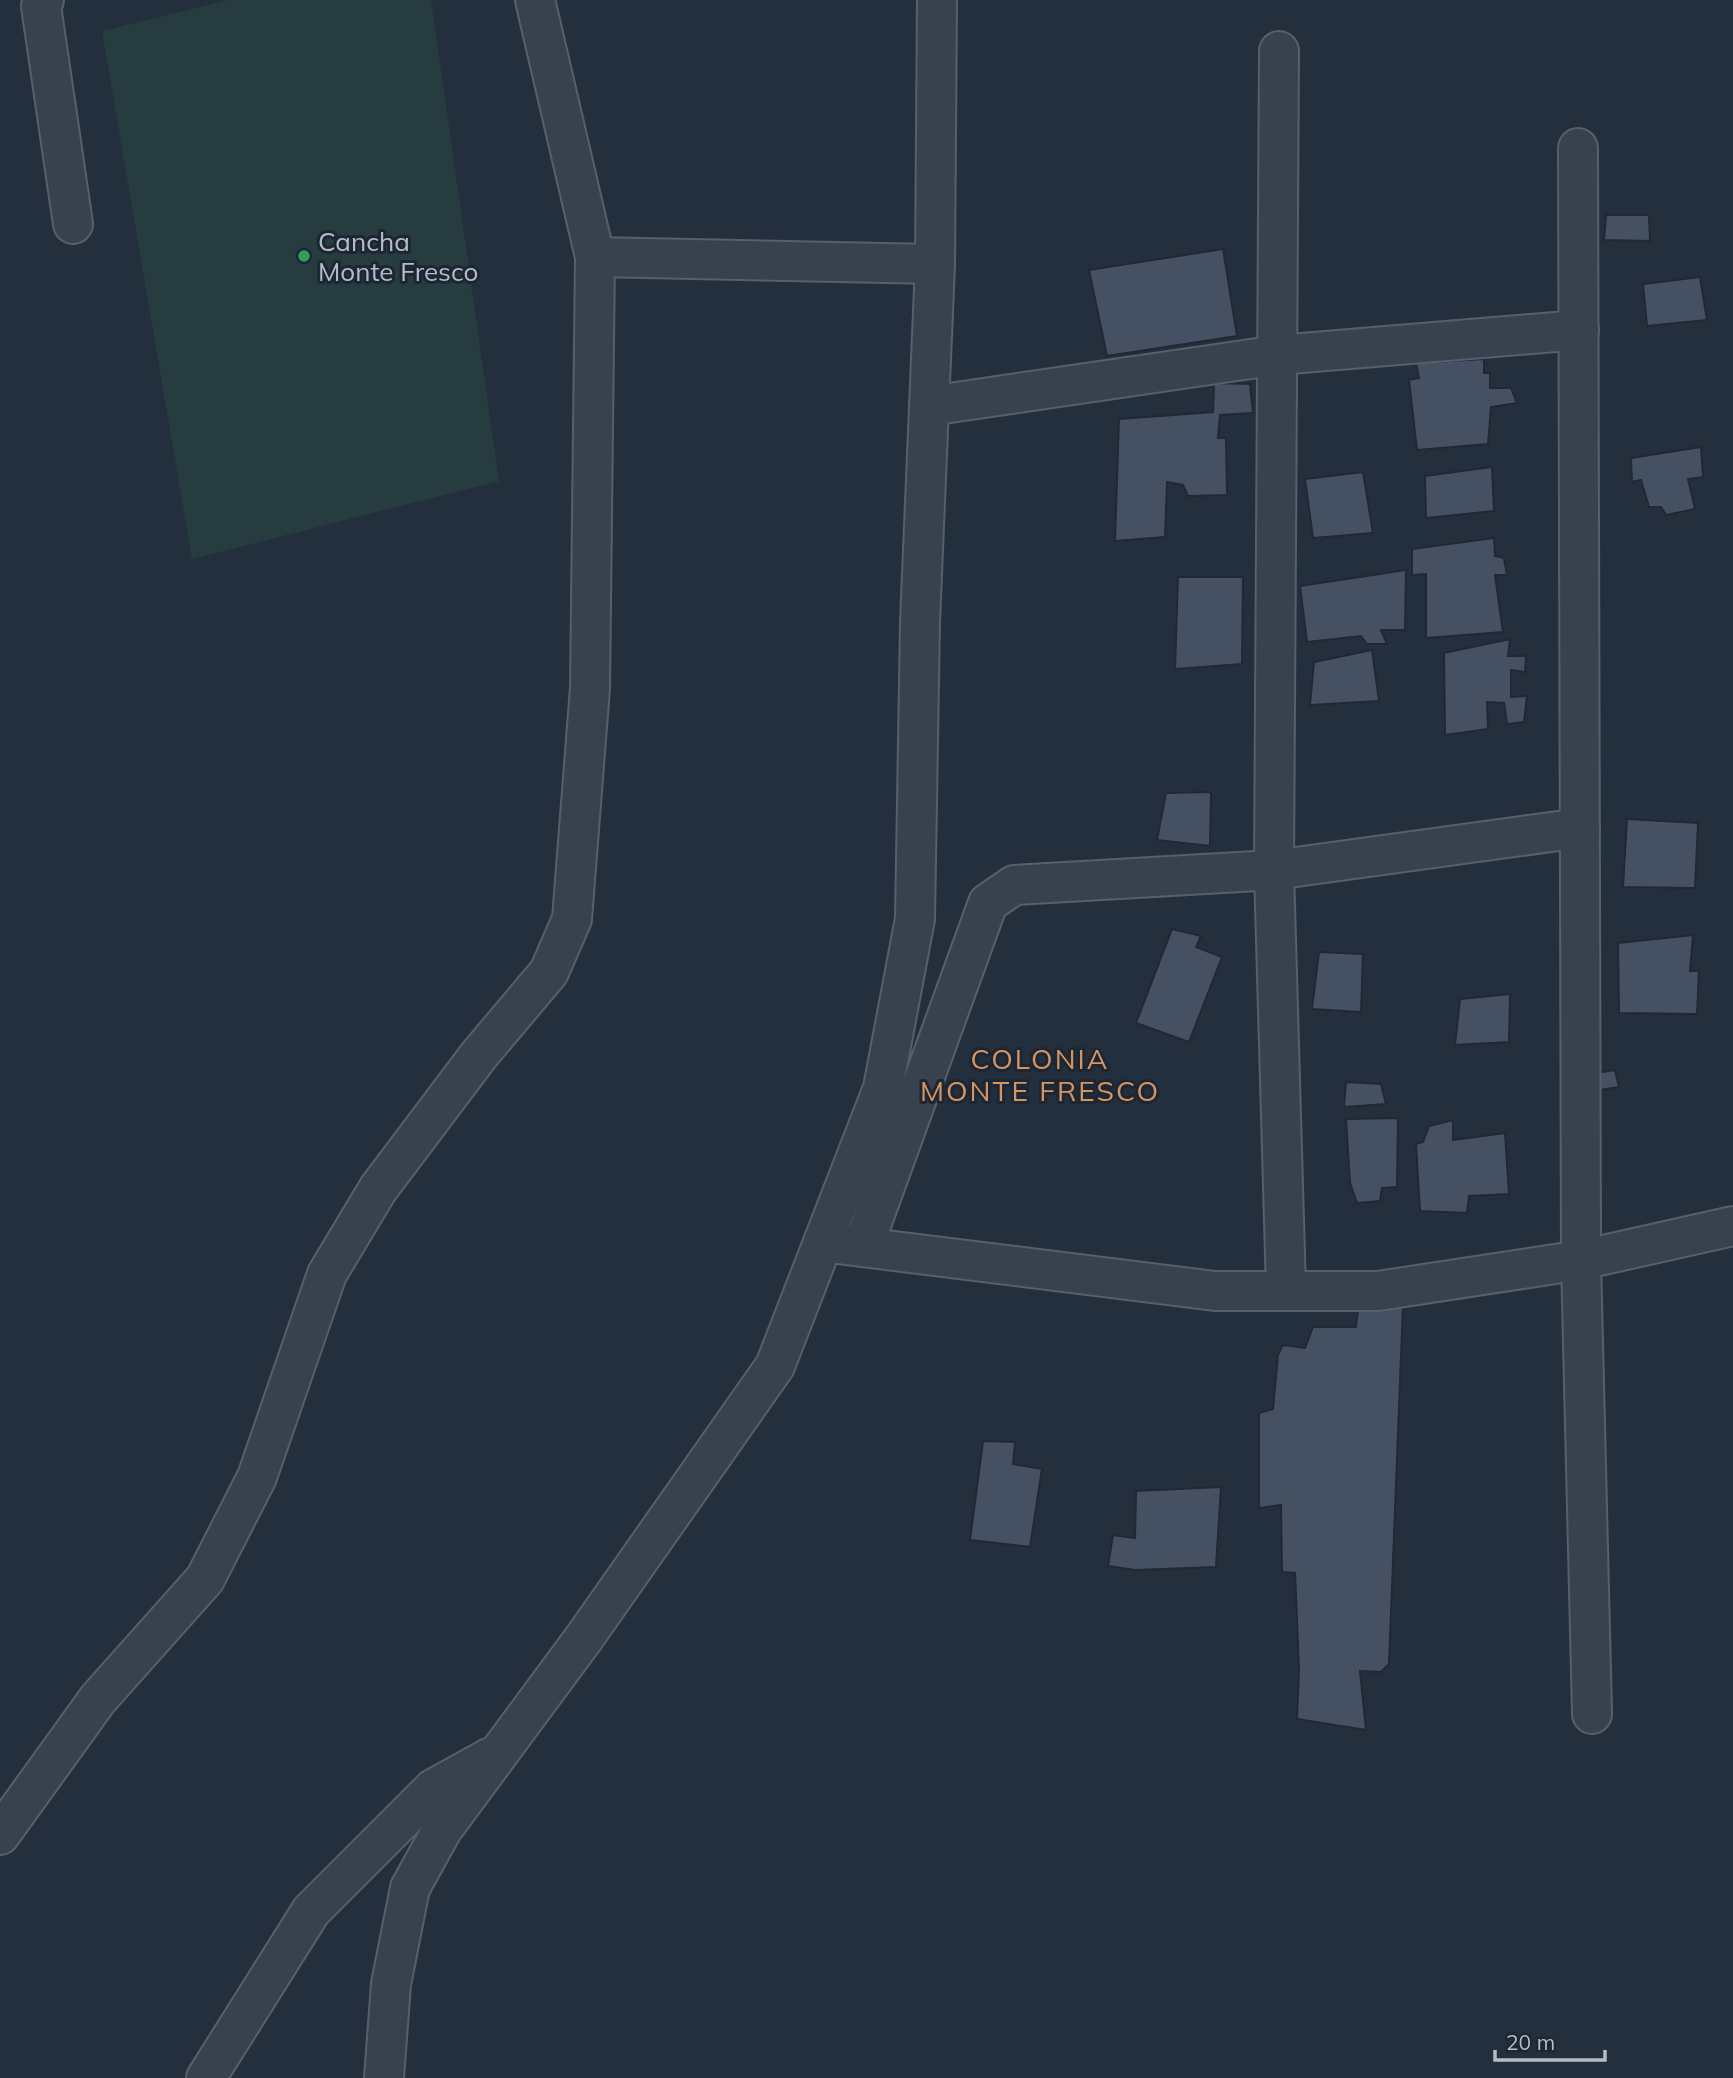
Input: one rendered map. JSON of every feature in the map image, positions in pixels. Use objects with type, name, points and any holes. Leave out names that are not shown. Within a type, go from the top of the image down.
[{"type":"street","points":[[44,0],[41,6],[73,224]]},
{"type":"street","points":[[0,1835],[98,1699],[205,1579],[257,1477],[327,1274],[378,1189],[479,1055],[549,972],[572,919],[590,688],[595,257],[535,0]]},
{"type":"street","points":[[384,2078],[391,1984],[411,1888],[442,1830],[501,1752],[775,1366],[883,1088],[915,919],[920,622],[935,264],[937,0]]},
{"type":"street","points":[[1279,51],[1273,870],[1286,1291]]},
{"type":"street","points":[[1578,148],[1581,1260],[1592,1714]]},
{"type":"street","points":[[595,257],[935,264]]},
{"type":"street","points":[[929,406],[1278,355],[1579,330]]},
{"type":"street","points":[[863,1247],[988,903],[1014,885],[1273,870],[1580,828]]},
{"type":"street","points":[[825,1242],[1215,1291],[1378,1291],[1581,1260],[1733,1226]]},
{"type":"street","points":[[206,2078],[311,1912],[433,1789],[501,1752]]},
{"type":"green space","name":"Cancha Monte Fresco","points":[[229,0],[431,0],[499,481],[192,559],[102,31]]},
{"type":"building","points":[[1606,215],[1649,215],[1650,241],[1604,240]]},
{"type":"building","points":[[1223,249],[1237,336],[1107,356],[1089,270]]},
{"type":"building","points":[[1700,277],[1707,320],[1647,326],[1643,284]]},
{"type":"building","points":[[1484,359],[1484,373],[1490,373],[1490,388],[1511,388],[1517,403],[1491,407],[1488,444],[1417,450],[1409,380],[1419,378],[1416,363]]},
{"type":"building","points":[[1214,383],[1250,384],[1253,413],[1220,415],[1218,438],[1226,438],[1227,495],[1188,496],[1183,485],[1167,482],[1165,537],[1115,541],[1119,419],[1213,412]]},
{"type":"building","points":[[1701,447],[1703,477],[1688,479],[1695,509],[1666,515],[1661,507],[1649,507],[1641,480],[1632,482],[1631,458]]},
{"type":"building","points":[[1492,467],[1494,511],[1426,518],[1425,476]]},
{"type":"building","points":[[1363,472],[1373,533],[1313,538],[1305,479]]},
{"type":"building","points":[[1494,538],[1495,556],[1504,558],[1507,575],[1495,575],[1503,632],[1426,638],[1426,574],[1412,575],[1412,549]]},
{"type":"building","points":[[1406,570],[1405,630],[1381,630],[1387,644],[1367,644],[1361,636],[1307,642],[1300,586]]},
{"type":"building","points":[[1178,577],[1243,577],[1242,664],[1175,669]]},
{"type":"building","points":[[1510,639],[1508,656],[1526,656],[1525,672],[1511,670],[1511,697],[1527,696],[1524,722],[1507,724],[1504,703],[1487,702],[1488,729],[1445,735],[1444,653]]},
{"type":"building","points":[[1372,650],[1379,701],[1310,705],[1314,662]]},
{"type":"building","points":[[1211,792],[1210,846],[1157,840],[1166,793]]},
{"type":"building","points":[[1627,819],[1698,823],[1695,888],[1623,887]]},
{"type":"building","points":[[1172,929],[1201,936],[1196,947],[1222,957],[1189,1042],[1136,1023]]},
{"type":"building","points":[[1693,935],[1690,971],[1699,971],[1697,1014],[1619,1013],[1618,943]]},
{"type":"building","points":[[1319,952],[1363,954],[1361,1012],[1312,1009]]},
{"type":"building","points":[[1510,994],[1509,1042],[1455,1045],[1460,999]]},
{"type":"building","points":[[1615,1070],[1619,1087],[1600,1090],[1596,1073]]},
{"type":"building","points":[[1346,1082],[1381,1084],[1386,1104],[1344,1107]]},
{"type":"building","points":[[1398,1118],[1397,1187],[1382,1188],[1380,1201],[1357,1203],[1350,1183],[1346,1119]]},
{"type":"building","points":[[1453,1120],[1453,1140],[1505,1133],[1509,1194],[1469,1196],[1467,1213],[1420,1211],[1416,1144],[1423,1142],[1429,1126]]},
{"type":"building","points":[[1403,1305],[1389,1664],[1381,1672],[1360,1671],[1366,1730],[1297,1719],[1299,1669],[1295,1573],[1282,1572],[1281,1505],[1259,1508],[1259,1413],[1273,1409],[1278,1355],[1283,1345],[1305,1348],[1313,1327],[1356,1327],[1358,1310]]},
{"type":"building","points":[[983,1441],[1015,1442],[1013,1464],[1042,1469],[1030,1547],[970,1540]]},
{"type":"building","points":[[1221,1487],[1216,1567],[1135,1570],[1108,1566],[1113,1535],[1135,1538],[1136,1491]]},
{"type":"place","name":"Cancha Monte Fresco","points":[[304,256]]},
{"type":"district","name":"COLONIA MONTE FRESCO","points":[[1040,1074]]}]
